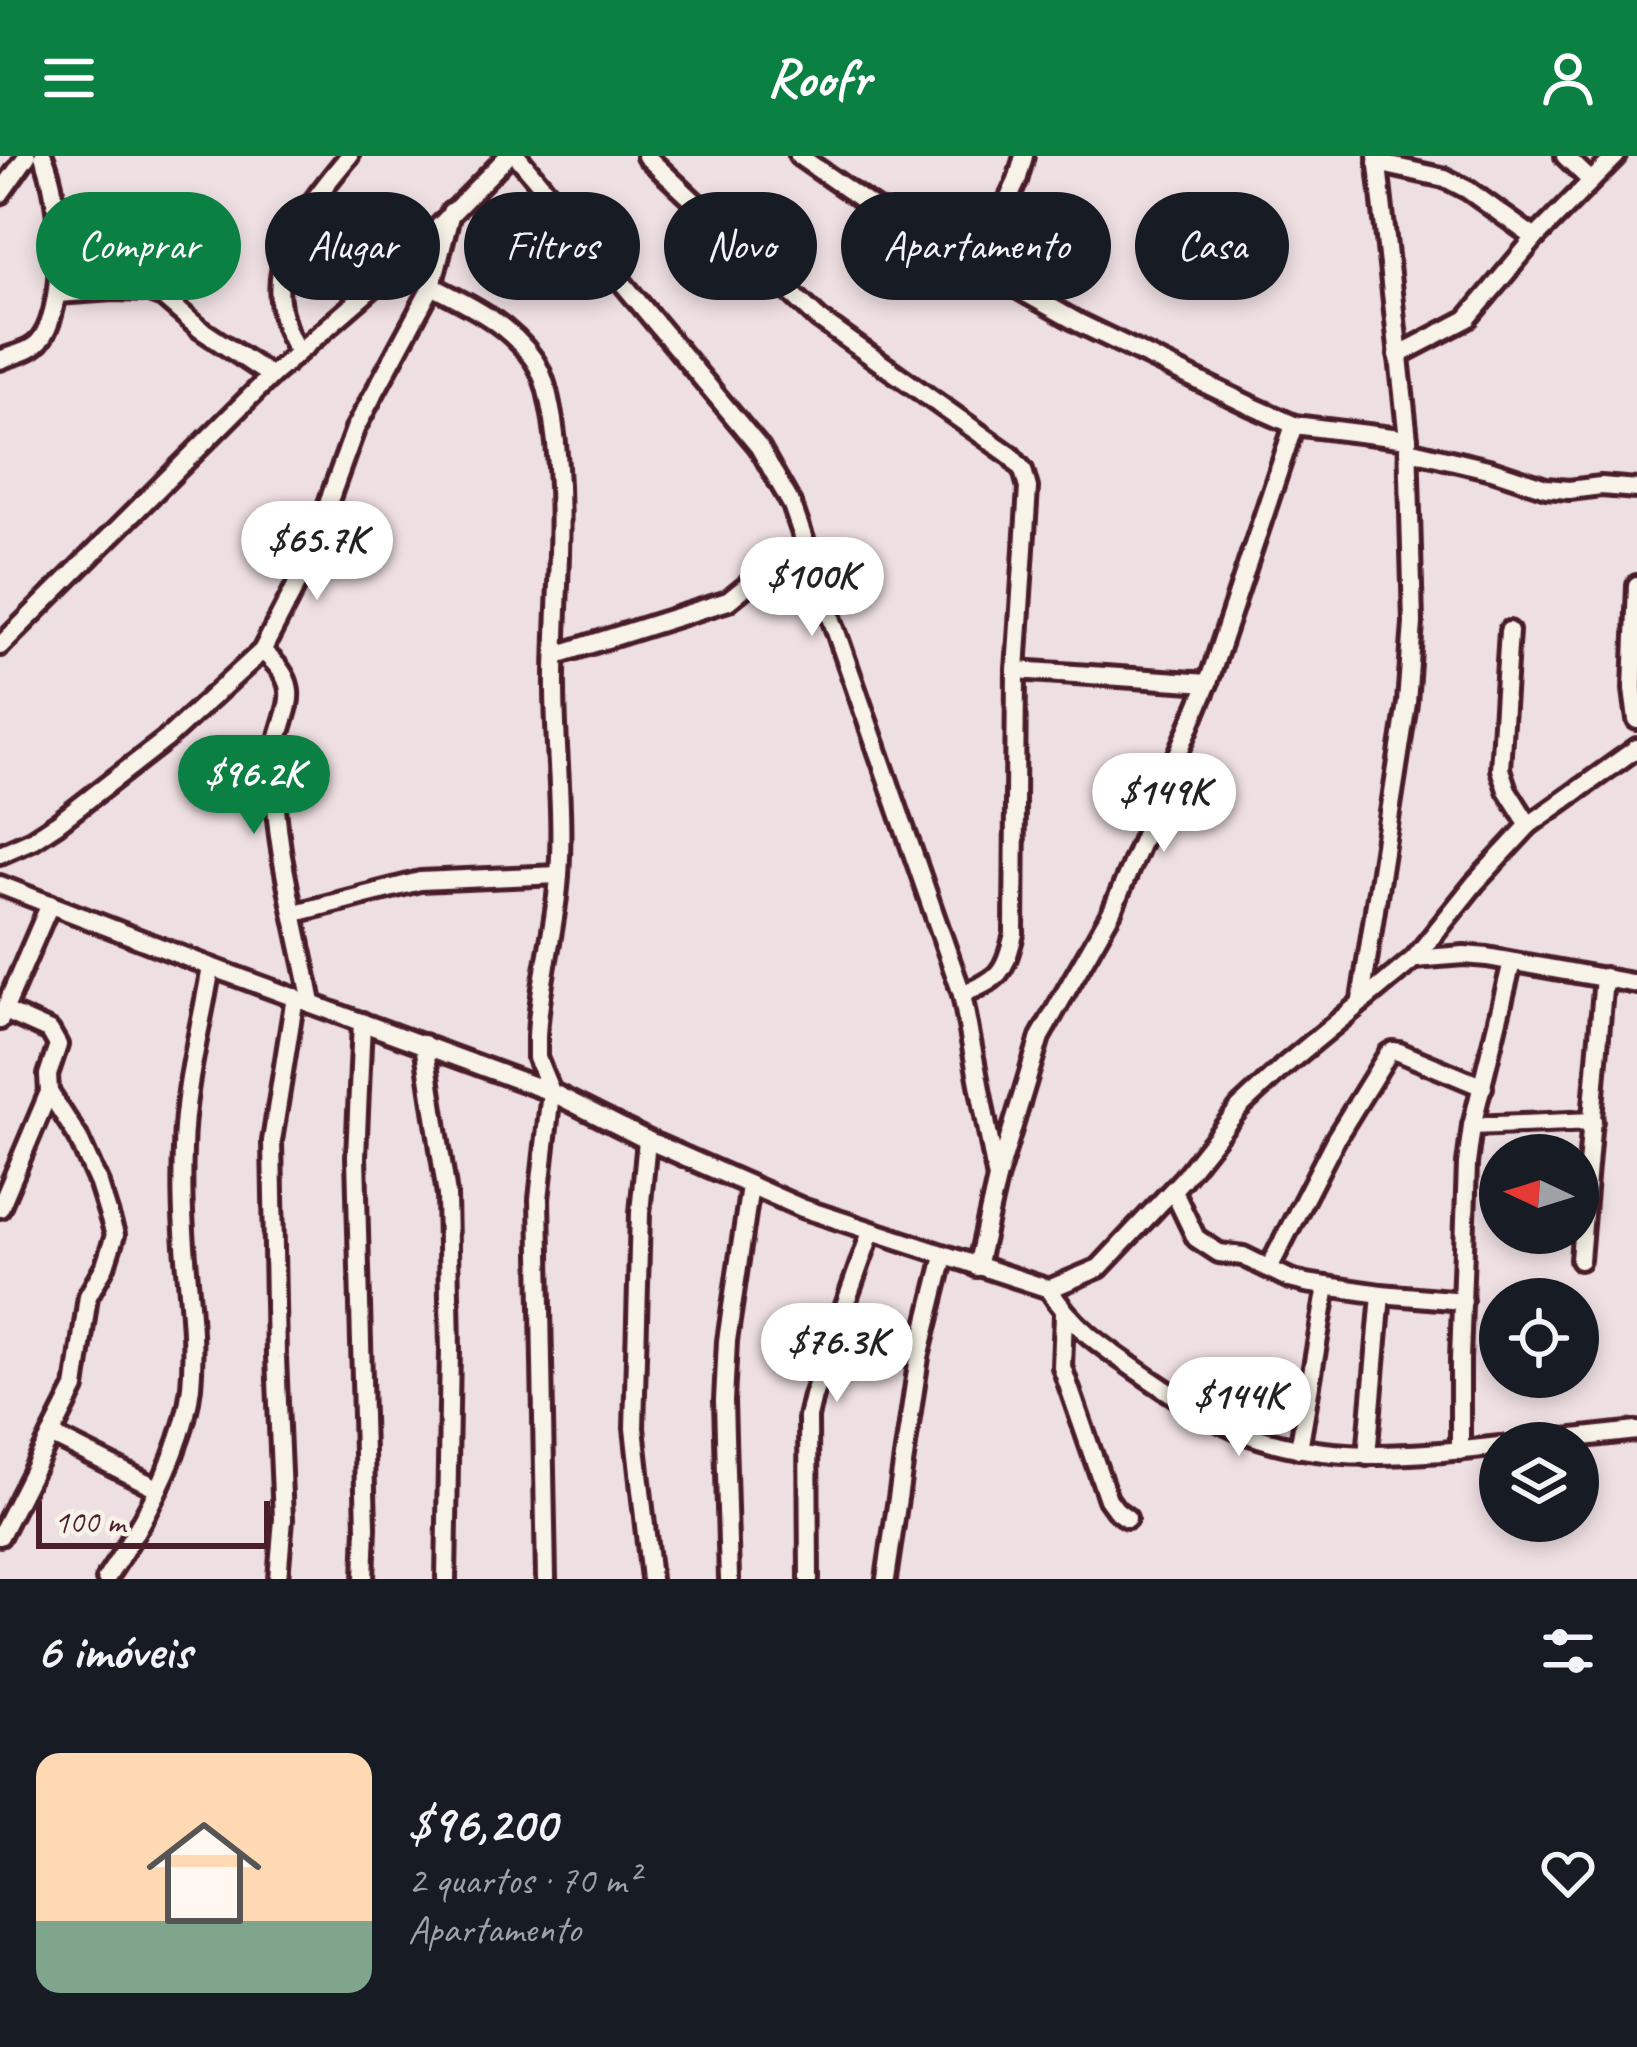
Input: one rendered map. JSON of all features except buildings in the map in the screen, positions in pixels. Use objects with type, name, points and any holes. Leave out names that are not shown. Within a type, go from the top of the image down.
[{"type":"street","points":[[0,194],[27,156]]},
{"type":"street","points":[[43,156],[54,192]]},
{"type":"street","points":[[298,352],[282,320],[279,275],[302,215],[349,156]]},
{"type":"street","points":[[0,646],[272,376],[413,253],[512,156],[759,447],[792,505],[962,994],[997,1179]]},
{"type":"street","points":[[646,156],[819,319],[1010,455],[1023,470],[1028,488],[1016,670],[1014,934],[1006,964],[996,976],[985,986],[962,994]]},
{"type":"street","points":[[1012,192],[1024,156]]},
{"type":"street","points":[[1565,156],[1591,181]]},
{"type":"street","points":[[1398,355],[1467,319],[1535,238],[1616,156]]},
{"type":"street","points":[[811,159],[854,192]]},
{"type":"street","points":[[1361,1000],[1407,704],[1413,623],[1408,445],[1377,159],[1445,178],[1535,238]]},
{"type":"street","points":[[440,256],[452,212]]},
{"type":"street","points":[[440,290],[501,324],[536,362],[548,390],[559,476],[560,874],[537,1019],[537,1058],[550,1091],[538,1199],[546,1579]]},
{"type":"street","points":[[0,361],[38,344],[50,324],[56,300]]},
{"type":"street","points":[[167,300],[272,376]]},
{"type":"street","points":[[0,854],[58,823],[165,740],[262,651],[304,570],[355,429],[424,300]]},
{"type":"street","points":[[1038,300],[1294,425],[1408,445],[1546,488],[1637,489]]},
{"type":"street","points":[[977,1267],[997,1179],[1040,1037],[1112,911],[1208,683],[1294,425]]},
{"type":"street","points":[[556,655],[728,601],[759,576],[812,560]]},
{"type":"street","points":[[1637,585],[1633,689],[1637,720]]},
{"type":"street","points":[[1509,631],[1500,769],[1529,825]]},
{"type":"street","points":[[262,651],[280,666],[290,696],[274,765],[303,1000],[272,1141],[283,1520],[278,1579]]},
{"type":"street","points":[[1016,670],[1208,683]]},
{"type":"street","points":[[0,885],[550,1091],[750,1186],[871,1232],[1048,1289],[1099,1268],[1173,1190],[1240,1107],[1414,959],[1474,883],[1529,825],[1637,748]]},
{"type":"street","points":[[295,914],[420,881],[560,874]]},
{"type":"street","points":[[0,1208],[49,1092],[48,1075],[58,1045],[50,1031],[2,1016],[50,904]]},
{"type":"street","points":[[1414,959],[1464,955],[1637,984]]},
{"type":"street","points":[[1460,1450],[1467,1164],[1512,962]]},
{"type":"street","points":[[106,1579],[157,1488],[191,1389],[193,1314],[184,1230],[183,1136],[211,967]]},
{"type":"street","points":[[1580,1260],[1604,977]]},
{"type":"street","points":[[362,1022],[356,1157],[364,1579]]},
{"type":"street","points":[[424,1044],[447,1195],[446,1579]]},
{"type":"street","points":[[1269,1268],[1336,1138],[1388,1054],[1399,1052],[1483,1087]]},
{"type":"street","points":[[0,1536],[75,1388],[88,1296],[116,1234],[78,1137],[49,1092]]},
{"type":"street","points":[[1472,1126],[1592,1121]]},
{"type":"street","points":[[647,1140],[640,1213],[634,1428],[651,1579]]},
{"type":"street","points":[[728,1579],[727,1341],[750,1186]]},
{"type":"street","points":[[1173,1190],[1196,1238],[1219,1253],[1243,1256],[1290,1279],[1462,1301]]},
{"type":"street","points":[[809,1579],[808,1418],[871,1232]]},
{"type":"street","points":[[886,1579],[920,1357],[944,1256]]},
{"type":"street","points":[[1299,1449],[1327,1286]]},
{"type":"street","points":[[1048,1289],[1064,1314],[1092,1339],[1198,1412],[1240,1431],[1299,1449],[1367,1456],[1479,1448]]},
{"type":"street","points":[[1367,1456],[1381,1294]]},
{"type":"street","points":[[1064,1314],[1062,1367],[1108,1499],[1127,1518]]},
{"type":"street","points":[[1599,1435],[1637,1431]]},
{"type":"street","points":[[51,1435],[157,1488]]}]
